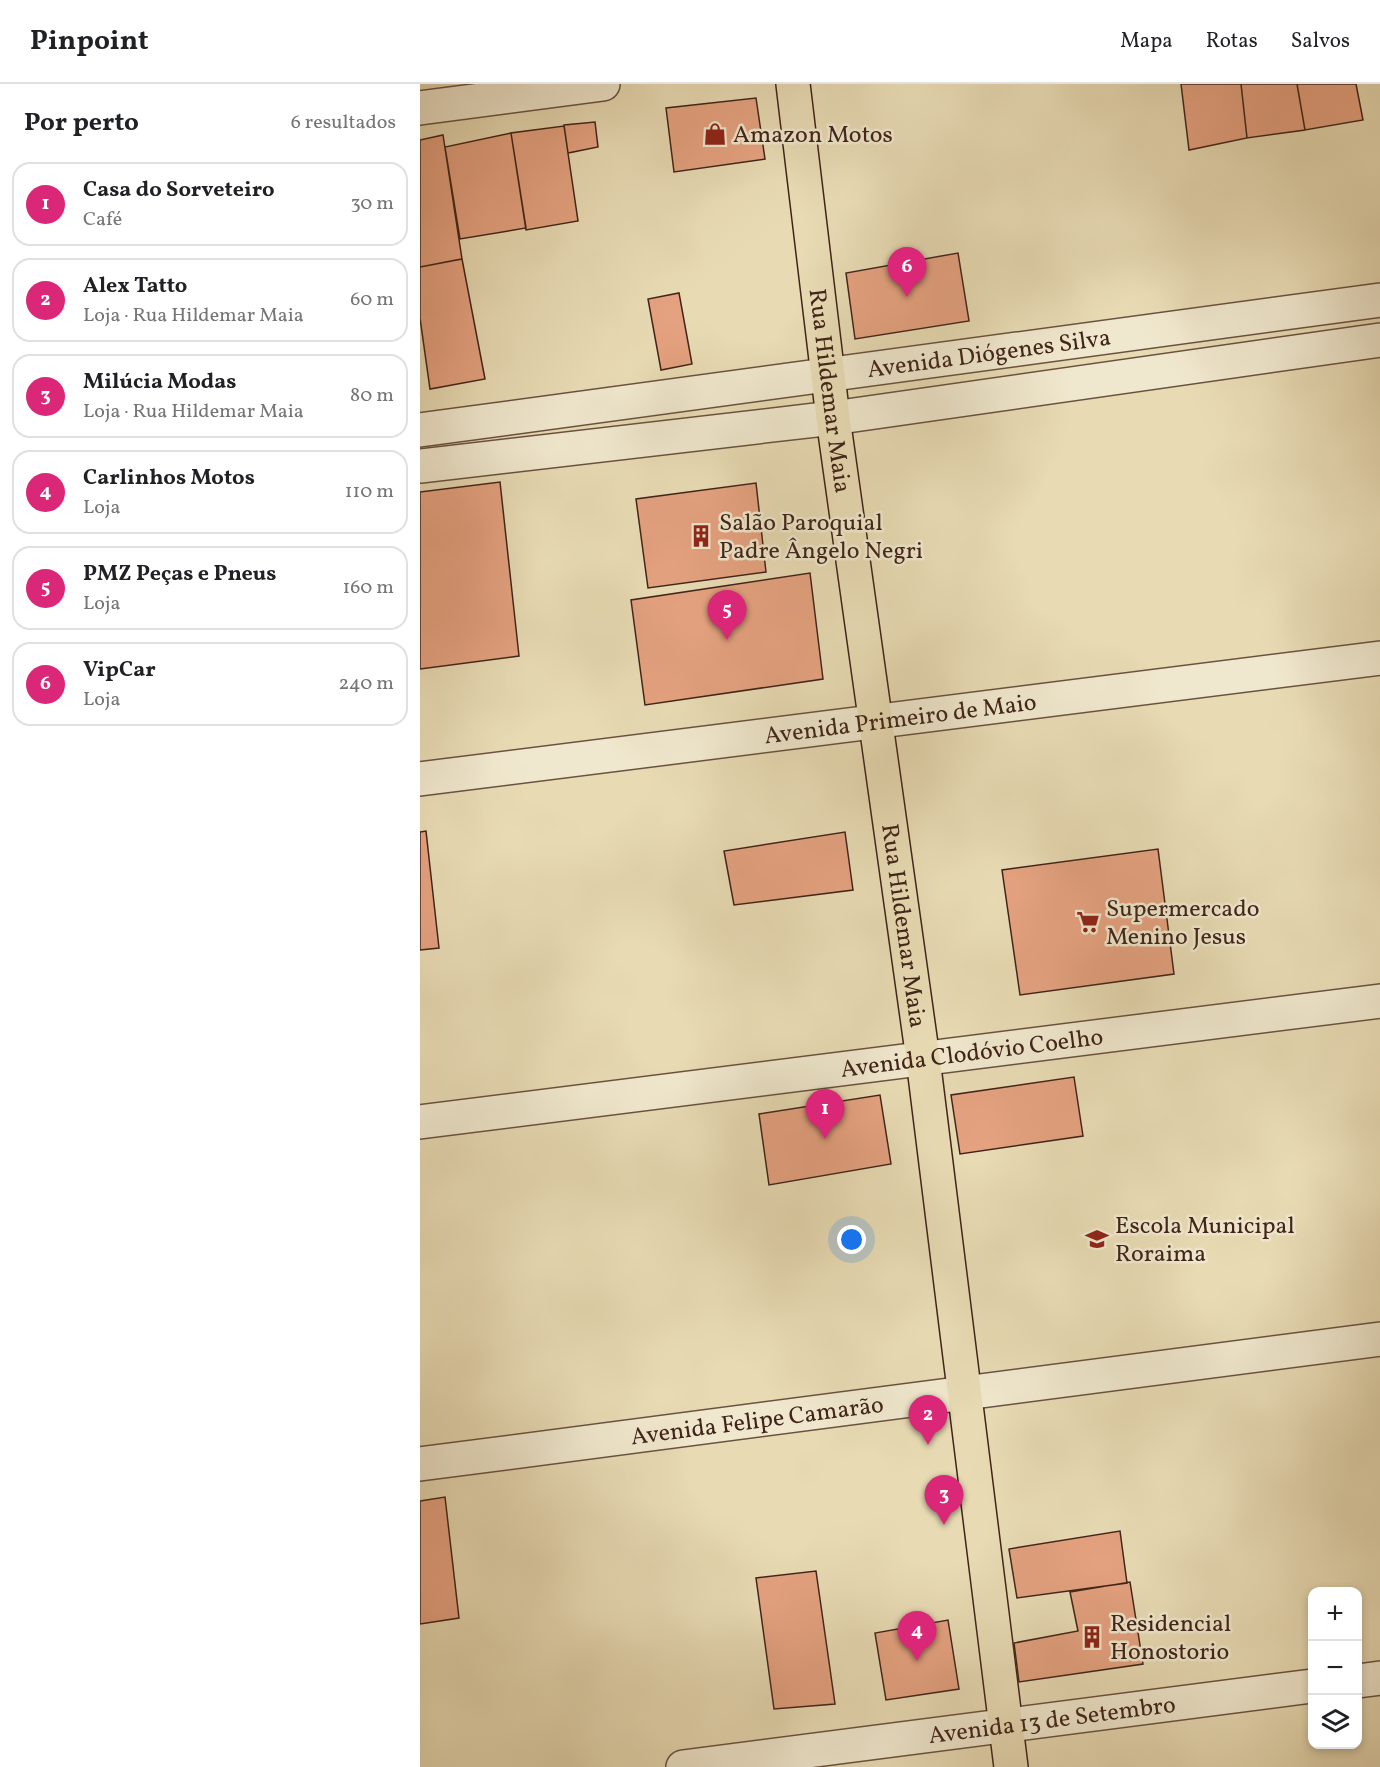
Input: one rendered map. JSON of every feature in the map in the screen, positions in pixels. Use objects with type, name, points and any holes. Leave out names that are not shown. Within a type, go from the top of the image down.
[{"type":"main road","name":"Rua Hildemar Maia","points":[[793,84],[833,418],[966,1393],[1011,1767]]},
{"type":"street","points":[[420,108],[603,84]]},
{"type":"street","name":"Avenida Diógenes Silva","points":[[420,430],[1380,300]]},
{"type":"street","points":[[1296,310],[1303,352]]},
{"type":"street","name":"Avenida Diógenes Silva","points":[[420,466],[833,418],[1380,340]]},
{"type":"street","name":"Avenida Primeiro de Maio","points":[[420,779],[1380,658]]},
{"type":"street","name":"Avenida Clodóvio Coelho","points":[[420,1122],[1380,1001]]},
{"type":"street","name":"Avenida Felipe Camarão","points":[[420,1464],[1380,1339]]},
{"type":"street","points":[[1362,1680],[1380,1678]]},
{"type":"street","name":"Avenida 13 de Setembro","points":[[683,1767],[1308,1687]]},
{"type":"building","points":[[1181,84],[1241,84],[1247,138],[1189,150]]},
{"type":"building","points":[[1241,84],[1297,84],[1305,130],[1247,138]]},
{"type":"building","points":[[1297,84],[1356,84],[1363,120],[1305,130]]},
{"type":"building","name":"Amazon Motos","points":[[756,98],[765,159],[674,172],[666,108]]},
{"type":"building","points":[[595,122],[598,147],[568,153],[564,125]]},
{"type":"building","points":[[564,126],[578,221],[526,230],[511,133]]},
{"type":"building","points":[[511,133],[526,228],[460,239],[445,147]]},
{"type":"building","points":[[443,135],[462,259],[420,267],[420,140]]},
{"type":"building","points":[[958,253],[969,321],[855,339],[846,273]]},
{"type":"building","points":[[462,259],[485,379],[430,389],[420,318],[420,267]]},
{"type":"building","points":[[679,293],[692,364],[661,370],[648,299]]},
{"type":"building","points":[[500,482],[519,656],[420,669],[420,492]]},
{"type":"building","name":"Salão Paroquial Padre Ângelo Negri","points":[[756,483],[766,572],[648,588],[636,499]]},
{"type":"building","points":[[810,573],[823,679],[645,705],[631,600]]},
{"type":"building","points":[[426,831],[439,948],[420,950],[420,832]]},
{"type":"building","points":[[845,832],[853,890],[734,905],[724,851]]},
{"type":"building","name":"Supermercado Menino Jesus","points":[[1158,849],[1174,974],[1020,995],[1002,870]]},
{"type":"building","points":[[1074,1077],[1083,1136],[960,1154],[951,1095]]},
{"type":"building","points":[[880,1095],[891,1164],[769,1185],[759,1114]]},
{"type":"building","points":[[445,1497],[459,1618],[420,1624],[420,1501]]},
{"type":"building","points":[[1120,1531],[1127,1583],[1017,1598],[1009,1549]]},
{"type":"building","points":[[816,1571],[835,1704],[774,1709],[756,1578]]},
{"type":"building","name":"Residencial Honostorio","points":[[1130,1582],[1143,1664],[1019,1682],[1014,1643],[1078,1631],[1070,1592]]},
{"type":"building","points":[[948,1620],[959,1689],[886,1700],[875,1633]]},
{"type":"place","name":"Amazon Motos","points":[[715,134]]},
{"type":"place","name":"VipCar","points":[[907,297]]},
{"type":"place","name":"Salão Paroquial Padre Ângelo Negri","points":[[701,536]]},
{"type":"place","name":"PMZ Peças e Pneus","points":[[727,640]]},
{"type":"place","name":"Supermercado Menino Jesus","points":[[1088,922]]},
{"type":"place","name":"Casa do Sorveteiro","points":[[825,1139]]},
{"type":"place","name":"Escola Municipal Roraima","points":[[1097,1239]]},
{"type":"place","name":"Alex Tatto","points":[[928,1445]]},
{"type":"place","name":"Milúcia Modas","points":[[944,1525]]},
{"type":"place","name":"Residencial Honostorio","points":[[1092,1637]]},
{"type":"place","name":"Carlinhos Motos","points":[[917,1661]]}]
